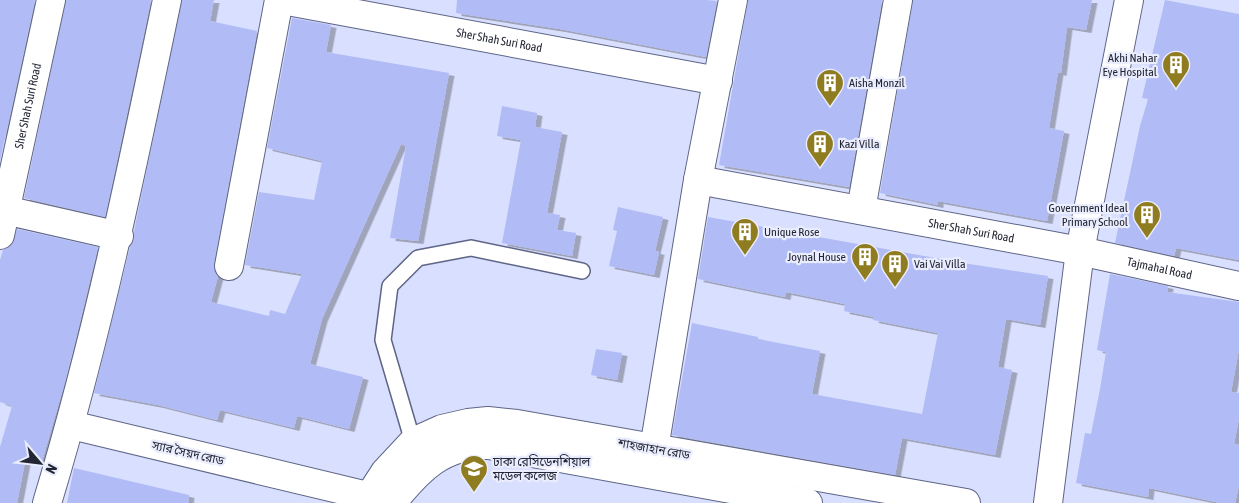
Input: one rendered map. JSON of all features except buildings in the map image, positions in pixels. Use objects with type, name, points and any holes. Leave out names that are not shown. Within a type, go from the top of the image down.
[{"type":"street","name":"Sher Shah Suri Road","points":[[2,219],[51,0]]},
{"type":"street","points":[[47,503],[71,425],[119,236],[168,0]]},
{"type":"street","name":"Sher Shah Suri Road","points":[[229,266],[280,0],[718,81]]},
{"type":"street","points":[[654,449],[698,180],[732,0]]},
{"type":"street","points":[[861,210],[898,0]]},
{"type":"street","points":[[1048,503],[1080,251],[1130,0]]},
{"type":"street","name":"Sher Shah Suri Road","points":[[698,180],[1080,251]]},
{"type":"street","points":[[2,219],[119,236]]},
{"type":"street","name":"Tajmahal Road","points":[[1080,251],[1239,286]]},
{"type":"street","name":"শাহজাহান রোড","points":[[377,501],[385,472],[413,442],[442,429],[488,421],[517,424],[966,503]]},
{"type":"street","name":"স্যার সৈয়দ রোড","points":[[71,425],[377,501]]},
{"type":"street","name":"শাহজাহান রোড","points":[[377,501],[426,464],[467,445],[489,445],[808,503]]},
{"type":"lane","points":[[413,442],[384,340],[390,286],[418,258],[471,248],[582,271]]},
{"type":"place","name":"Akhi Nahar Eye Hospital","points":[[1176,89]]},
{"type":"place","name":"Aisha Monzil","points":[[830,107]]},
{"type":"place","name":"Kazi Villa","points":[[820,168]]},
{"type":"place","name":"Government Ideal Primary School","points":[[1147,239]]},
{"type":"place","name":"Unique Rose","points":[[745,256]]},
{"type":"place","name":"Joynal House","points":[[865,281]]},
{"type":"place","name":"Vai Vai Villa","points":[[895,288]]},
{"type":"place","name":"ঢাকা রেসিডেনশিয়াল মডেল কলেজ","points":[[474,493]]}]
